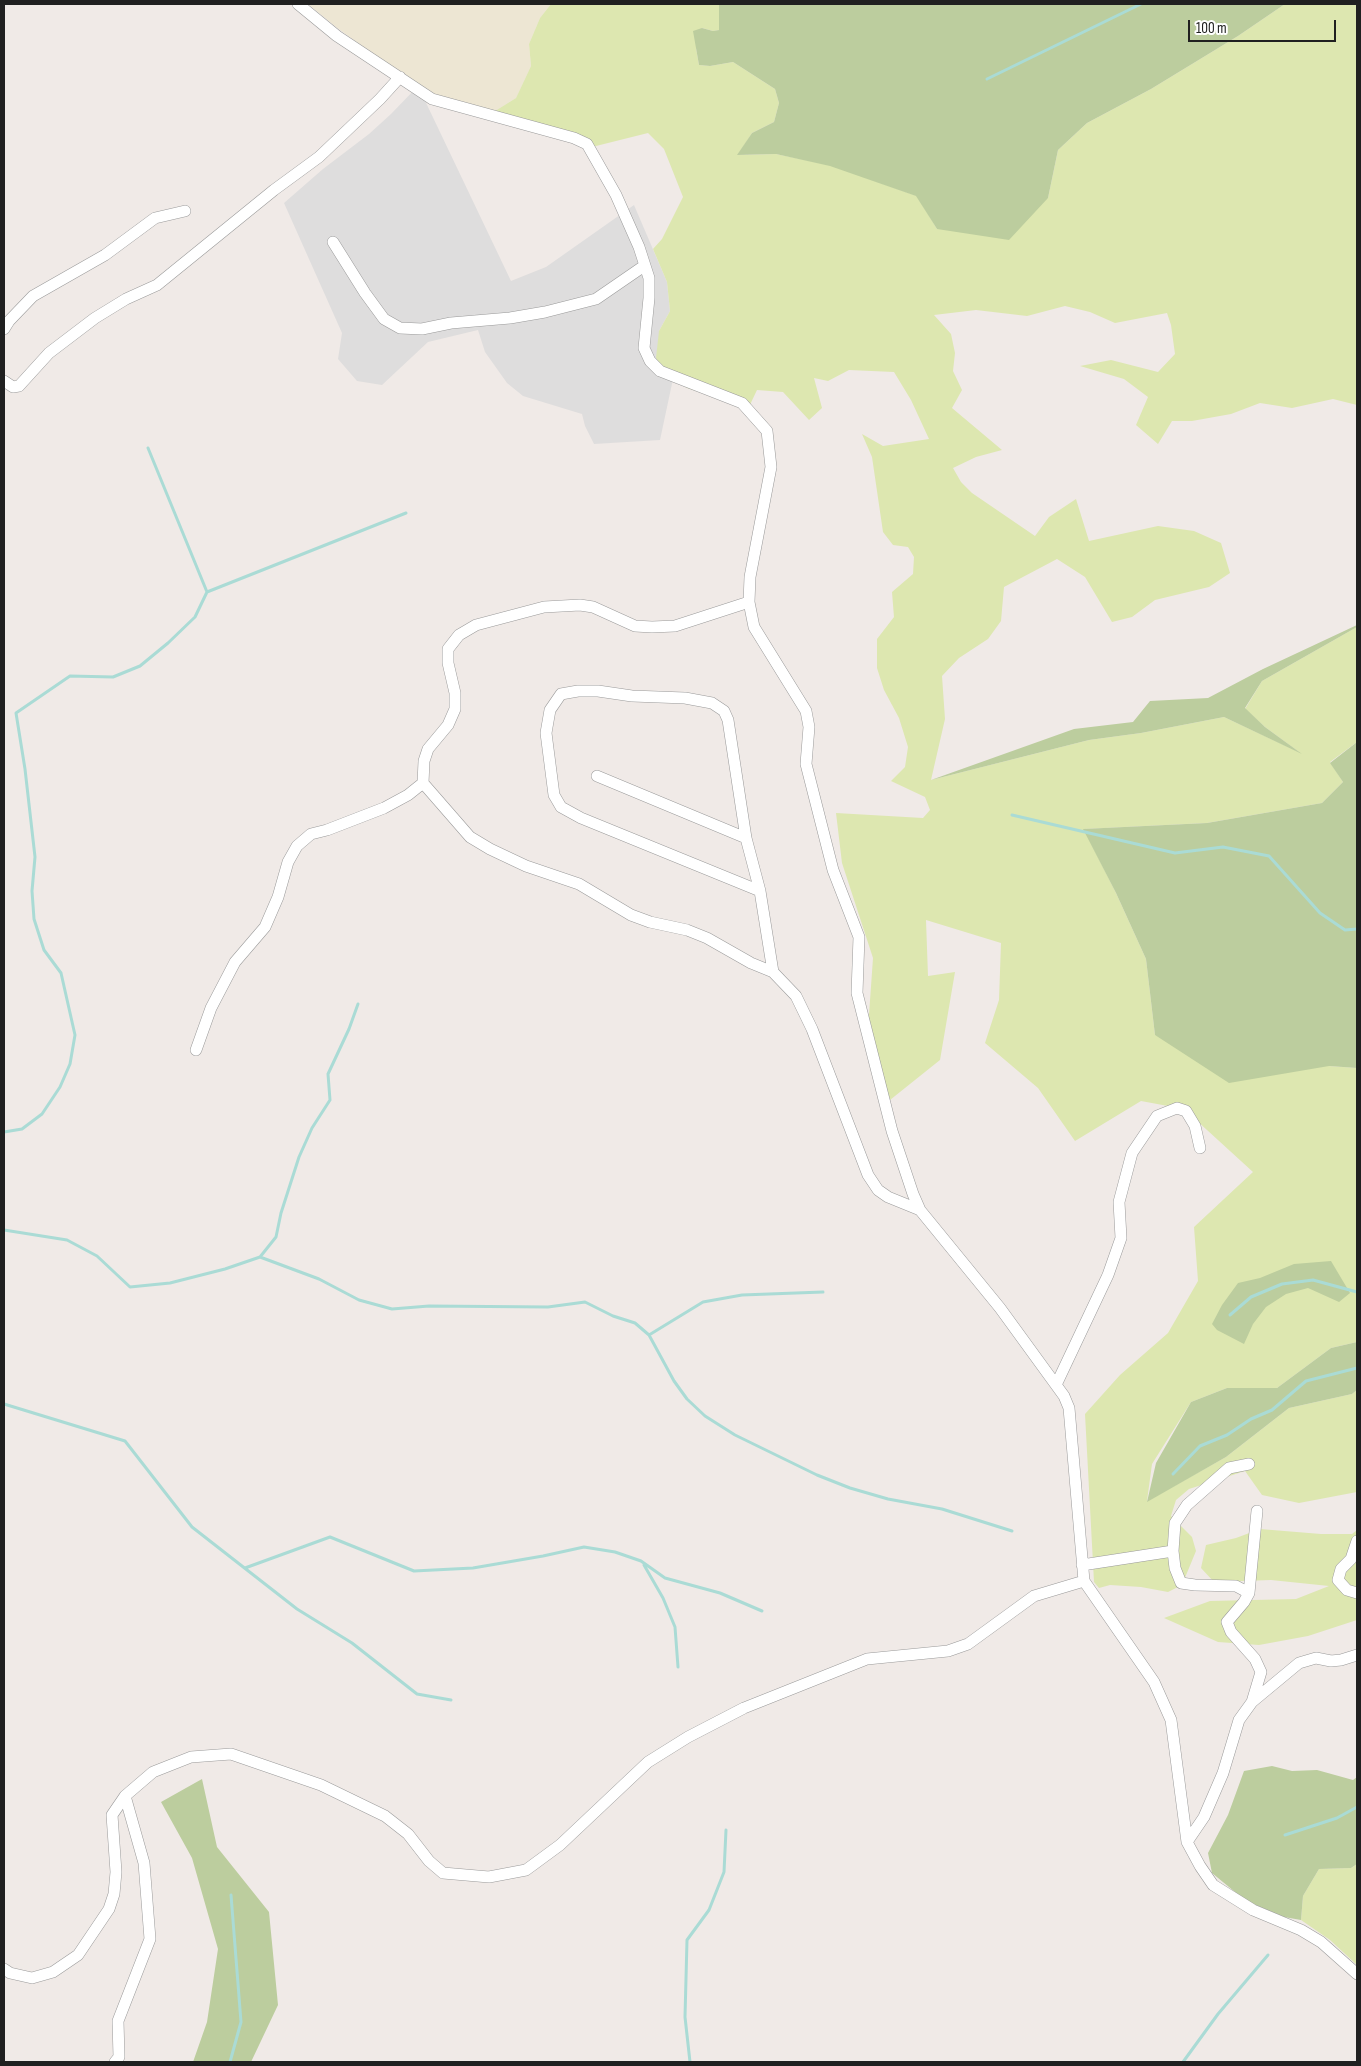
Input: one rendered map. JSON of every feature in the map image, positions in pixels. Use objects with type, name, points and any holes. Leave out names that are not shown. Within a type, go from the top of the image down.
[{"type":"street","points":[[298,4],[337,36],[432,99],[574,138],[586,144],[616,195],[639,246],[649,278],[644,348],[650,361],[660,371],[742,403],[767,431],[771,467],[750,577],[749,602],[754,627],[806,711],[809,727],[806,764],[834,870],[859,937],[857,993],[892,1130],[912,1194],[920,1210],[1000,1308],[1056,1385],[1069,1408],[1072,1424],[1084,1581],[1154,1682],[1171,1720],[1187,1842],[1200,1866],[1213,1885],[1253,1910],[1301,1930],[1321,1942],[1357,1974]]},
{"type":"street","points":[[4,381],[13,387],[19,386],[49,353],[94,318],[126,299],[157,285],[319,156],[380,99],[400,77]]},
{"type":"street","points":[[4,329],[9,321],[33,296],[104,255],[155,218],[185,211]]},
{"type":"street","points":[[333,242],[384,319],[400,328],[422,329],[451,323],[510,318],[545,312],[596,299],[644,266]]},
{"type":"street","points":[[749,602],[675,626],[634,626],[592,607],[580,605],[544,607],[476,625],[459,635],[448,649],[448,663],[455,693],[455,709],[448,725],[428,749],[424,761],[423,784],[470,837],[490,849],[526,866],[579,884],[631,915],[650,922],[686,930],[707,938],[751,963],[773,972],[796,996],[812,1029],[868,1175],[878,1190],[888,1197],[920,1210]]},
{"type":"street","points":[[760,891],[581,818],[561,807],[554,795],[546,733],[550,710],[557,698],[561,694],[568,692],[598,691],[632,696],[685,698],[704,701],[724,710],[728,720],[746,838],[760,891],[773,972]]},
{"type":"street","points":[[597,776],[746,838]]},
{"type":"street","points":[[196,1050],[211,1008],[235,962],[265,927],[278,897],[288,862],[297,846],[311,834],[327,830],[384,808],[408,795],[423,784]]},
{"type":"street","points":[[1056,1385],[1108,1275],[1121,1238],[1119,1202],[1132,1153],[1157,1116],[1177,1108],[1186,1111],[1195,1126],[1200,1148]]},
{"type":"street","points":[[1249,1464],[1228,1468],[1187,1505],[1175,1523],[1173,1551],[1175,1568],[1181,1583],[1194,1586],[1236,1586],[1249,1593]]},
{"type":"street","points":[[1252,1702],[1260,1672],[1255,1659],[1231,1632],[1227,1622],[1249,1593],[1257,1510]]},
{"type":"street","points":[[1357,1541],[1351,1559],[1341,1569],[1338,1580],[1347,1590],[1357,1593]]},
{"type":"street","points":[[1082,1564],[1173,1551]]},
{"type":"street","points":[[4,1969],[10,1973],[32,1978],[53,1972],[78,1956],[109,1909],[114,1894],[116,1872],[112,1814],[125,1796],[153,1772],[191,1757],[231,1754],[322,1785],[385,1816],[408,1834],[429,1861],[444,1872],[489,1877],[526,1870],[560,1845],[648,1762],[696,1733],[744,1708],[867,1659],[948,1651],[968,1644],[1034,1596],[1084,1581]]},
{"type":"street","points":[[1187,1842],[1204,1816],[1223,1773],[1239,1720],[1252,1702],[1299,1663],[1316,1658],[1331,1661],[1342,1660],[1357,1655]]},
{"type":"street","points":[[116,2062],[119,2057],[118,2020],[150,1939],[144,1862],[125,1796]]},
{"type":"shaded area","points":[[308,4],[551,4],[540,18],[529,44],[531,66],[516,98],[487,116],[436,100],[336,27]]},
{"type":"shaded area","points":[[418,86],[511,281],[546,267],[634,205],[667,282],[670,311],[659,331],[673,379],[660,440],[594,444],[585,426],[582,414],[523,396],[507,383],[485,352],[478,330],[428,342],[382,385],[357,381],[338,359],[342,333],[284,203],[323,169],[369,134]]},
{"type":"green space","points":[[551,4],[719,4],[720,30],[713,31],[702,28],[696,48],[699,65],[710,66],[733,62],[775,89],[779,103],[774,122],[752,133],[738,155],[776,154],[830,165],[917,196],[937,229],[1048,198],[1058,150],[1087,123],[1151,89],[1238,36],[1285,4],[1357,4],[1357,405],[1333,399],[1292,408],[1260,403],[1231,414],[1192,421],[1172,421],[1158,444],[1136,425],[1148,397],[1124,379],[1080,366],[1111,360],[1158,372],[1175,354],[1171,325],[1167,313],[1115,323],[1090,312],[1065,306],[1027,316],[976,310],[934,315],[951,334],[955,353],[953,371],[962,390],[952,408],[1002,450],[976,457],[953,468],[961,482],[972,493],[1035,536],[1049,517],[1076,499],[1089,541],[1158,526],[1194,531],[1221,543],[1230,573],[1209,587],[1155,600],[1132,617],[1112,622],[1085,577],[1057,559],[1004,587],[1001,621],[988,639],[959,658],[942,676],[945,719],[931,780],[1089,740],[1141,733],[1224,717],[1299,752],[1265,727],[1245,709],[1262,681],[1357,627],[1357,742],[1330,762],[1343,782],[1322,803],[1207,823],[1084,829],[1146,959],[1155,1035],[1329,1066],[1357,1068],[1357,1342],[1331,1348],[1277,1388],[1227,1388],[1191,1402],[1152,1464],[1147,1501],[1226,1457],[1289,1408],[1352,1394],[1357,1390],[1357,1492],[1299,1503],[1262,1495],[1245,1471],[1189,1489],[1176,1500],[1171,1516],[1192,1537],[1196,1551],[1182,1585],[1168,1592],[1141,1587],[1110,1585],[1099,1588],[1094,1582],[1085,1414],[1120,1375],[1168,1333],[1198,1281],[1194,1227],[1253,1172],[1184,1109],[1141,1101],[1075,1141],[1038,1088],[985,1043],[999,1000],[1001,943],[926,920],[928,976],[955,972],[940,1060],[890,1100],[868,1029],[873,958],[842,863],[836,813],[923,818],[930,810],[925,797],[891,781],[905,767],[908,747],[899,718],[884,690],[877,668],[877,639],[894,617],[892,592],[913,574],[914,557],[908,547],[893,545],[883,532],[872,457],[862,434],[883,446],[929,439],[911,400],[894,372],[849,370],[828,381],[814,378],[822,408],[809,420],[783,392],[757,390],[747,411],[687,388],[667,376],[656,358],[659,331],[670,311],[667,282],[653,249],[662,239],[683,197],[664,149],[648,133],[592,147],[487,116],[516,98],[531,66],[529,44],[540,18]]},
{"type":"green space","points":[[719,4],[1285,4],[1238,36],[1151,89],[1087,123],[1058,150],[1048,198],[1009,240],[937,229],[916,196],[830,166],[776,154],[737,155],[752,133],[774,122],[779,103],[775,89],[733,62],[710,66],[699,65],[693,31],[702,28],[713,31],[719,30]]},
{"type":"green space","points":[[1357,625],[1357,627],[1262,681],[1245,708],[1265,727],[1302,754],[1224,717],[1141,733],[1089,740],[931,780],[1074,729],[1133,722],[1150,701],[1208,698],[1263,669]]},
{"type":"green space","points":[[1357,742],[1357,1068],[1329,1066],[1229,1083],[1155,1035],[1146,959],[1116,893],[1083,829],[1207,823],[1322,803],[1343,782],[1330,763]]},
{"type":"green space","points":[[1331,1261],[1350,1293],[1339,1302],[1308,1288],[1286,1294],[1266,1307],[1253,1324],[1244,1344],[1217,1330],[1212,1324],[1222,1305],[1238,1283],[1260,1278],[1294,1264]]},
{"type":"green space","points":[[1357,1342],[1357,1390],[1352,1394],[1289,1408],[1226,1457],[1147,1502],[1156,1463],[1191,1402],[1227,1388],[1277,1388],[1331,1348]]},
{"type":"green space","points":[[1260,1529],[1321,1534],[1352,1534],[1357,1530],[1357,1620],[1308,1636],[1259,1645],[1218,1642],[1164,1618],[1210,1601],[1296,1599],[1329,1586],[1271,1580],[1214,1582],[1201,1568],[1206,1545],[1236,1538]]},
{"type":"green space","points":[[1272,1766],[1292,1771],[1317,1770],[1353,1780],[1357,1777],[1357,1864],[1351,1868],[1319,1869],[1303,1896],[1301,1920],[1284,1917],[1246,1901],[1212,1873],[1208,1853],[1228,1815],[1244,1771]]},
{"type":"green space","points":[[202,1779],[217,1847],[269,1912],[278,2005],[251,2062],[193,2062],[207,2022],[218,1949],[192,1858],[161,1802]]},
{"type":"green space","points":[[1357,1864],[1357,1965],[1330,1940],[1301,1920],[1303,1896],[1319,1869],[1351,1868]]},
{"type":"waterway","points":[[987,79],[1141,4]]},
{"type":"waterway","points":[[4,1132],[22,1129],[42,1114],[60,1087],[70,1064],[75,1035],[61,973],[44,950],[34,919],[32,891],[35,857],[25,769],[16,713],[70,676],[113,677],[140,666],[195,617],[207,592],[148,448]]},
{"type":"waterway","points":[[207,592],[406,513]]},
{"type":"waterway","points":[[1012,815],[1175,853],[1223,847],[1269,856],[1320,913],[1345,930],[1357,929]]},
{"type":"waterway","points":[[260,1257],[276,1237],[281,1213],[299,1157],[312,1128],[330,1100],[328,1074],[349,1029],[358,1004]]},
{"type":"waterway","points":[[4,1230],[67,1240],[97,1256],[130,1287],[170,1283],[225,1269],[260,1257],[319,1279],[359,1300],[392,1309],[429,1306],[548,1307],[585,1302],[613,1316],[635,1323],[649,1335],[674,1381],[687,1399],[705,1416],[735,1435],[817,1475],[850,1488],[888,1499],[942,1509],[1012,1531]]},
{"type":"waterway","points":[[1230,1315],[1251,1297],[1282,1284],[1313,1280],[1357,1292]]},
{"type":"waterway","points":[[649,1335],[703,1302],[742,1295],[823,1292]]},
{"type":"waterway","points":[[1173,1474],[1200,1446],[1227,1435],[1251,1419],[1272,1410],[1306,1381],[1357,1368]]},
{"type":"waterway","points":[[4,1404],[125,1441],[192,1527],[297,1609],[352,1643],[417,1694],[451,1700]]},
{"type":"waterway","points":[[245,1568],[330,1537],[414,1571],[473,1568],[584,1547],[615,1552],[641,1561],[665,1578],[720,1593],[762,1611]]},
{"type":"waterway","points":[[644,1565],[663,1598],[675,1627],[678,1667]]},
{"type":"waterway","points":[[1285,1835],[1337,1818],[1357,1807]]},
{"type":"waterway","points":[[690,2062],[685,2017],[687,1940],[709,1910],[724,1872],[726,1830]]},
{"type":"waterway","points":[[230,2062],[241,2022],[231,1895]]},
{"type":"waterway","points":[[1183,2062],[1218,2014],[1268,1955]]}]
